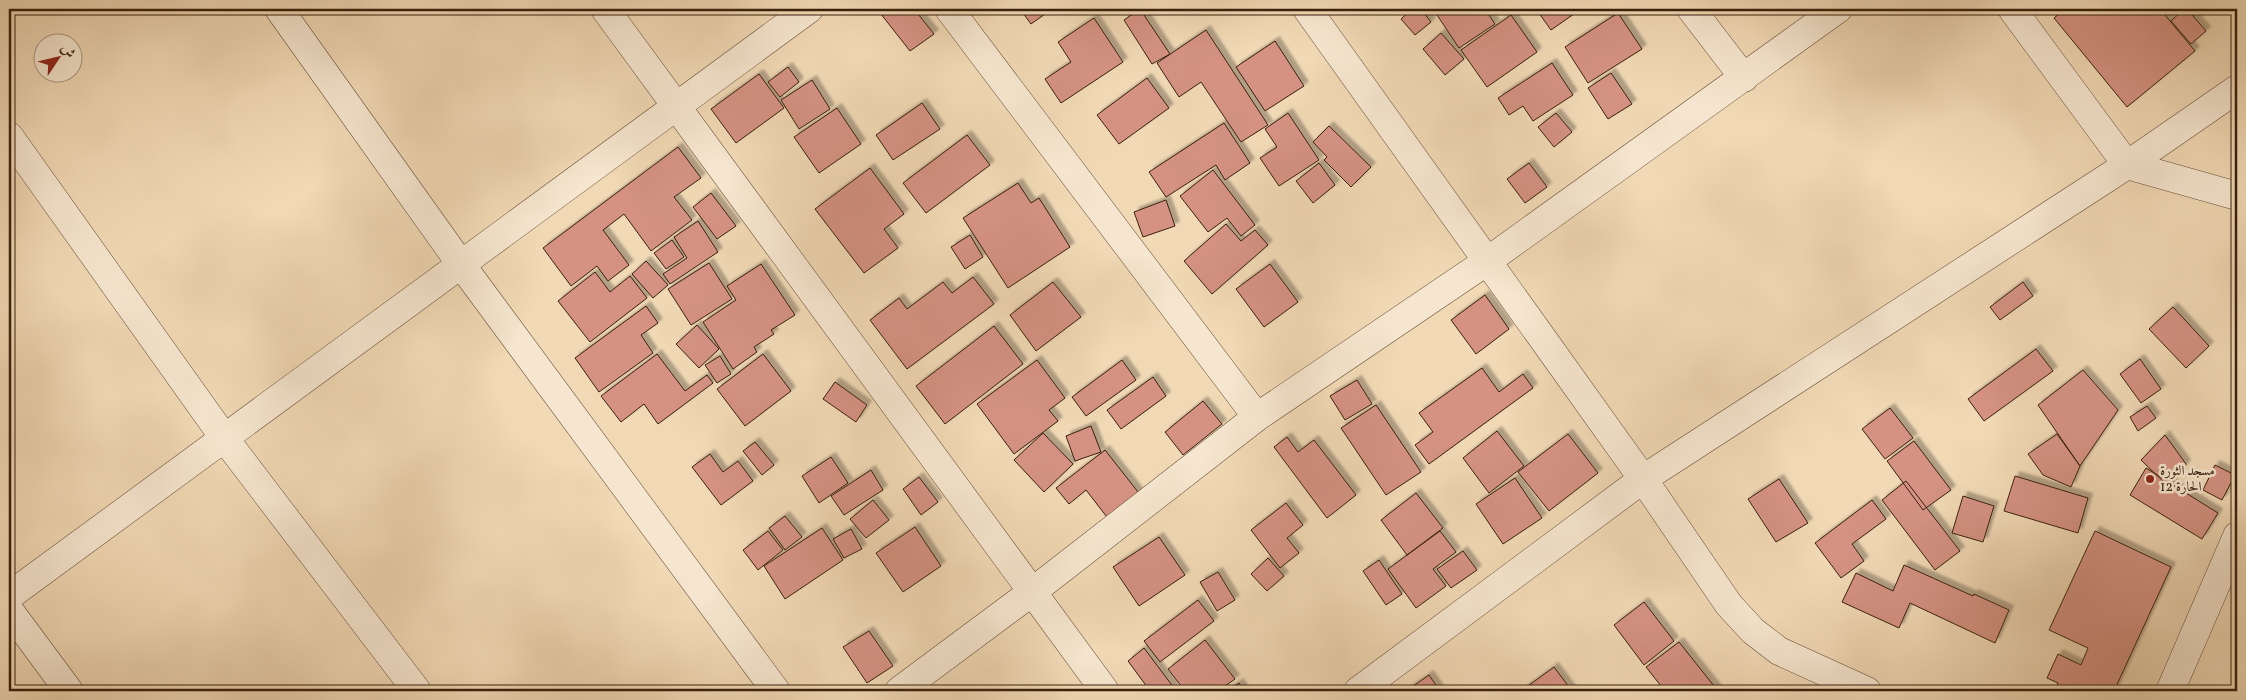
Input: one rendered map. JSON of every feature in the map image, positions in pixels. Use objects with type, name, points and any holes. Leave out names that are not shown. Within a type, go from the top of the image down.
[{"type":"street","points":[[279,9],[460,263],[776,691]]},
{"type":"street","points":[[605,9],[1105,691]]},
{"type":"street","points":[[9,596],[225,439],[460,263],[809,9]]},
{"type":"street","points":[[949,9],[1257,417]]},
{"type":"street","points":[[1307,9],[1486,262],[1643,479],[1729,605],[1753,631],[1779,651],[1867,691]]},
{"type":"street","points":[[1691,9],[1744,78]]},
{"type":"street","points":[[899,691],[1032,592],[1257,417],[1486,262],[1838,9]]},
{"type":"street","points":[[2012,9],[2127,166],[2237,196]]},
{"type":"street","points":[[1358,691],[1643,479],[2127,166],[2237,89]]},
{"type":"street","points":[[9,136],[225,439],[416,691]]},
{"type":"street","points":[[2170,691],[2237,536]]},
{"type":"street","points":[[9,610],[69,691]]},
{"type":"building","points":[[877,9],[914,9],[934,34],[910,51]]},
{"type":"building","points":[[1020,9],[1052,9],[1031,24]]},
{"type":"building","points":[[1140,9],[1170,54],[1152,64],[1124,20]]},
{"type":"building","points":[[1412,9],[1421,9],[1431,22],[1415,35],[1401,19]]},
{"type":"building","points":[[1440,9],[1485,9],[1495,24],[1459,48],[1435,12]]},
{"type":"building","points":[[1536,9],[1581,9],[1551,30]]},
{"type":"building","points":[[2065,9],[2160,9],[2195,51],[2127,107],[2054,18]]},
{"type":"building","points":[[2184,9],[2187,9],[2206,31],[2191,44],[2171,21]]},
{"type":"building","points":[[1618,13],[1642,49],[1588,83],[1565,47]]},
{"type":"building","points":[[1511,15],[1537,52],[1487,87],[1461,50]]},
{"type":"building","points":[[1094,18],[1123,62],[1061,103],[1045,79],[1071,62],[1058,42]]},
{"type":"building","points":[[1206,30],[1268,125],[1241,142],[1201,82],[1179,97],[1157,63]]},
{"type":"building","points":[[1441,33],[1464,59],[1445,75],[1423,49]]},
{"type":"building","points":[[1275,41],[1304,86],[1265,111],[1236,67]]},
{"type":"building","points":[[1552,63],[1573,95],[1533,121],[1523,106],[1509,115],[1498,98]]},
{"type":"building","points":[[788,67],[799,82],[780,97],[768,82]]},
{"type":"building","points":[[1611,73],[1632,104],[1608,119],[1588,88]]},
{"type":"building","points":[[759,74],[784,108],[736,143],[711,109]]},
{"type":"building","points":[[1147,78],[1169,108],[1119,144],[1097,115]]},
{"type":"building","points":[[812,80],[830,109],[799,129],[781,100]]},
{"type":"building","points":[[922,103],[940,129],[893,160],[876,135]]},
{"type":"building","points":[[837,108],[861,144],[819,173],[794,137]]},
{"type":"building","points":[[1288,113],[1319,160],[1279,186],[1260,158],[1277,147],[1265,129]]},
{"type":"building","points":[[1556,113],[1572,132],[1554,147],[1538,127]]},
{"type":"building","points":[[1224,123],[1250,163],[1225,180],[1216,165],[1166,197],[1149,172]]},
{"type":"building","points":[[1329,126],[1371,167],[1351,187],[1324,160],[1327,157],[1313,142]]},
{"type":"building","points":[[967,135],[990,165],[926,213],[903,183]]},
{"type":"building","points":[[678,147],[701,178],[674,197],[692,220],[651,251],[624,214],[603,230],[629,265],[608,281],[597,266],[571,286],[543,248]]},
{"type":"building","points":[[1319,163],[1335,185],[1313,203],[1296,181]]},
{"type":"building","points":[[1529,163],[1547,187],[1525,203],[1507,179]]},
{"type":"building","points":[[870,168],[904,214],[884,229],[898,248],[864,273],[815,209]]},
{"type":"building","points":[[1213,170],[1255,225],[1241,236],[1227,218],[1208,232],[1180,196]]},
{"type":"building","points":[[1018,183],[1031,203],[1039,198],[1070,247],[1008,288],[963,218]]},
{"type":"building","points":[[711,193],[736,226],[717,239],[693,207]]},
{"type":"building","points":[[1166,200],[1175,226],[1143,237],[1134,212]]},
{"type":"building","points":[[698,221],[718,252],[670,284],[663,274],[687,258],[674,237]]},
{"type":"building","points":[[1226,224],[1241,241],[1255,230],[1268,245],[1212,294],[1184,261]]},
{"type":"building","points":[[970,235],[983,257],[965,269],[951,247]]},
{"type":"building","points":[[672,240],[684,257],[666,269],[654,253]]},
{"type":"building","points":[[646,261],[668,285],[653,298],[632,274]]},
{"type":"building","points":[[709,263],[732,299],[691,325],[668,289]]},
{"type":"building","points":[[761,264],[795,315],[771,330],[774,334],[754,347],[757,352],[733,369],[703,322],[736,300],[727,286]]},
{"type":"building","points":[[1270,264],[1298,302],[1264,327],[1236,289]]},
{"type":"building","points":[[595,272],[610,292],[630,276],[647,298],[590,342],[558,301]]},
{"type":"building","points":[[973,277],[994,304],[907,369],[870,320],[899,298],[907,309],[943,282],[952,293]]},
{"type":"building","points":[[1053,282],[1081,317],[1036,351],[1010,315]]},
{"type":"building","points":[[2023,282],[2033,296],[2000,320],[1990,307]]},
{"type":"building","points":[[1485,295],[1509,329],[1476,354],[1451,320]]},
{"type":"building","points":[[646,306],[658,323],[641,335],[653,353],[599,392],[575,358]]},
{"type":"building","points":[[2173,307],[2209,346],[2186,368],[2149,329]]},
{"type":"building","points":[[697,325],[719,349],[699,368],[676,344]]},
{"type":"building","points":[[994,326],[1023,364],[945,424],[916,386]]},
{"type":"building","points":[[2036,349],[2053,371],[1984,421],[1968,399]]},
{"type":"building","points":[[657,354],[685,391],[707,375],[713,383],[658,424],[644,404],[621,422],[601,396]]},
{"type":"building","points":[[763,354],[791,391],[745,426],[717,389]]},
{"type":"building","points":[[720,356],[731,374],[717,383],[705,365]]},
{"type":"building","points":[[2140,359],[2161,389],[2141,403],[2120,374]]},
{"type":"building","points":[[1037,360],[1065,398],[1049,410],[1058,421],[1014,454],[977,404]]},
{"type":"building","points":[[1122,360],[1136,380],[1086,416],[1072,397]]},
{"type":"building","points":[[1482,368],[1499,392],[1523,374],[1533,388],[1429,464],[1415,445],[1433,432],[1419,413]]},
{"type":"building","points":[[2083,370],[2118,410],[2080,466],[2038,405]]},
{"type":"building","points":[[1153,377],[1166,396],[1121,429],[1107,410]]},
{"type":"building","points":[[1357,380],[1372,404],[1345,420],[1330,396]]},
{"type":"building","points":[[835,382],[867,405],[856,422],[823,399]]},
{"type":"building","points":[[1203,401],[1222,424],[1183,455],[1165,432]]},
{"type":"building","points":[[1376,405],[1421,472],[1386,495],[1341,428]]},
{"type":"building","points":[[2147,406],[2156,418],[2138,431],[2130,417]]},
{"type":"building","points":[[1890,408],[1913,438],[1885,459],[1862,429]]},
{"type":"building","points":[[1091,426],[1101,452],[1075,461],[1066,436]]},
{"type":"building","points":[[1497,431],[1524,466],[1489,493],[1463,458]]},
{"type":"building","points":[[1043,433],[1073,464],[1044,492],[1014,460]]},
{"type":"building","points":[[1568,434],[1598,473],[1549,511],[1518,472]]},
{"type":"building","points":[[2057,434],[2080,466],[2071,487],[2043,475],[2028,454]]},
{"type":"building","points":[[2165,435],[2186,464],[2169,487],[2141,460]]},
{"type":"building","points":[[1287,437],[1298,452],[1314,440],[1356,495],[1327,518],[1274,447]]},
{"type":"building","points":[[1914,441],[1951,490],[1923,510],[1887,461]]},
{"type":"building","points":[[755,442],[774,465],[762,475],[743,451]]},
{"type":"building","points":[[1105,450],[1142,497],[1110,521],[1086,490],[1069,504],[1056,488]]},
{"type":"building","points":[[710,454],[723,472],[738,461],[753,481],[721,505],[692,467]]},
{"type":"building","points":[[831,457],[848,483],[819,503],[802,476]]},
{"type":"building","points":[[2215,465],[2235,475],[2222,500],[2203,490]]},
{"type":"building","points":[[2146,468],[2218,513],[2202,539],[2130,495]]},
{"type":"building","points":[[871,470],[883,490],[844,515],[831,496]]},
{"type":"building","points":[[2015,476],[2088,498],[2078,533],[2004,511]]},
{"type":"building","points":[[919,477],[938,502],[921,515],[903,489]]},
{"type":"building","points":[[1515,478],[1542,518],[1503,544],[1476,504]]},
{"type":"building","points":[[1779,479],[1808,523],[1776,542],[1748,499]]},
{"type":"building","points":[[1906,481],[1960,551],[1935,570],[1882,500]]},
{"type":"building","points":[[1416,493],[1443,528],[1407,555],[1381,520]]},
{"type":"building","points":[[1963,496],[1994,506],[1983,542],[1952,533]]},
{"type":"building","points":[[873,500],[889,520],[866,538],[850,519]]},
{"type":"building","points":[[1872,500],[1886,519],[1852,544],[1864,561],[1841,578],[1815,543]]},
{"type":"building","points":[[1286,503],[1303,525],[1287,538],[1299,553],[1280,568],[1251,530]]},
{"type":"building","points":[[785,516],[802,537],[785,550],[769,528]]},
{"type":"building","points":[[915,527],[941,566],[903,592],[876,553]]},
{"type":"building","points":[[822,528],[843,560],[785,599],[764,566]]},
{"type":"building","points":[[851,529],[862,549],[844,558],[833,539]]},
{"type":"building","points":[[768,531],[783,550],[758,570],[743,550]]},
{"type":"building","points":[[1440,531],[1456,552],[1433,569],[1446,586],[1416,608],[1388,569]]},
{"type":"building","points":[[2095,531],[2171,567],[2114,691],[2054,691],[2058,683],[2047,678],[2058,654],[2081,665],[2088,648],[2049,630]]},
{"type":"building","points":[[1159,537],[1185,575],[1139,606],[1113,567]]},
{"type":"building","points":[[1463,551],[1477,570],[1451,588],[1437,569]]},
{"type":"building","points":[[1268,558],[1284,576],[1267,591],[1251,574]]},
{"type":"building","points":[[1379,560],[1402,594],[1386,605],[1363,571]]},
{"type":"building","points":[[1904,565],[2009,610],[1995,643],[1910,603],[1899,628],[1842,602],[1856,573],[1893,591]]},
{"type":"building","points":[[1218,572],[1235,600],[1217,611],[1200,582]]},
{"type":"building","points":[[1198,600],[1214,621],[1160,662],[1144,641]]},
{"type":"building","points":[[1644,602],[1674,641],[1644,665],[1614,625]]},
{"type":"building","points":[[869,631],[893,666],[867,683],[843,647]]},
{"type":"building","points":[[1205,640],[1235,679],[1218,691],[1185,691],[1168,669]]},
{"type":"building","points":[[1679,642],[1718,691],[1665,691],[1646,667]]},
{"type":"building","points":[[1144,648],[1174,688],[1169,691],[1150,691],[1128,661]]},
{"type":"building","points":[[1554,667],[1572,691],[1521,691]]},
{"type":"building","points":[[1429,675],[1440,691],[1406,691]]},
{"type":"building","points":[[1239,683],[1244,691],[1227,691]]},
{"type":"place","name":"مسجد الثورة الحارة 12","points":[[2150,479]]}]
